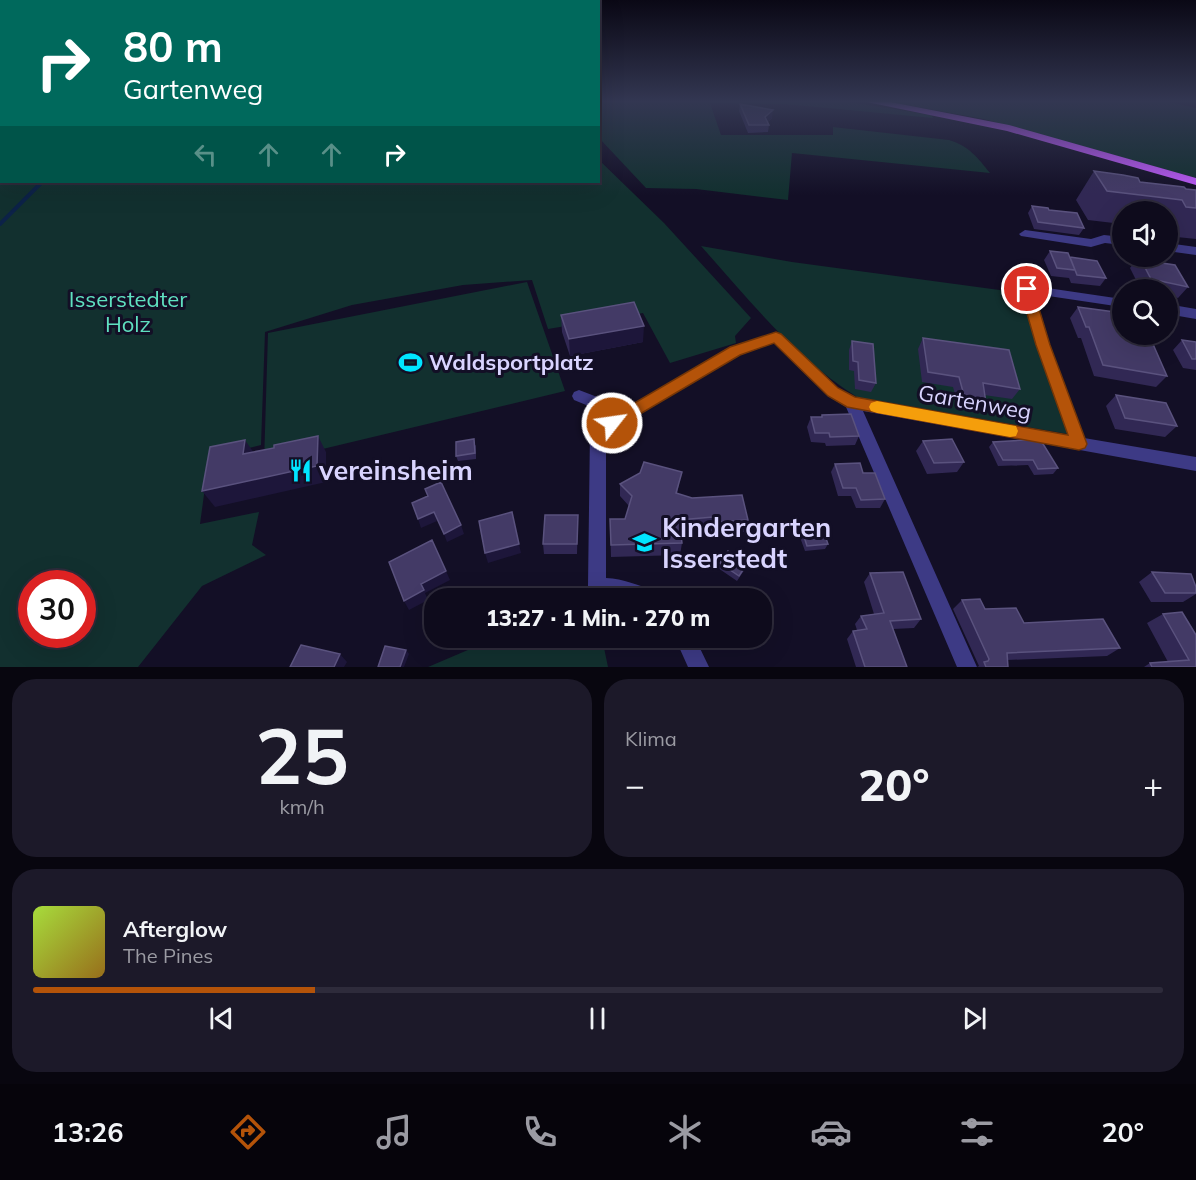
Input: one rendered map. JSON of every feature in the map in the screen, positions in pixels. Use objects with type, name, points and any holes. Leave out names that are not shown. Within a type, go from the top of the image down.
[{"type":"main road","points":[[1023,132],[1196,182]]},
{"type":"street","points":[[1025,234],[1091,243],[1104,239],[1112,240]]},
{"type":"street","points":[[1178,249],[1196,251]]},
{"type":"street","points":[[1079,444],[1043,345],[1027,289],[1112,302]]},
{"type":"street","points":[[1178,311],[1196,314]]},
{"type":"street","name":"Gartenweg","points":[[627,415],[735,351],[776,337],[833,392],[852,403],[1196,464]]},
{"type":"street","points":[[579,396],[627,415]]},
{"type":"street","points":[[852,403],[968,667]]},
{"type":"street","points":[[622,588],[597,586],[598,431],[627,415]]},
{"type":"street","points":[[690,648],[699,667]]},
{"type":"green space","points":[[600,132],[833,135],[833,132],[879,132],[949,140],[968,149],[990,173],[792,153],[788,200],[696,189],[646,188],[600,139]]},
{"type":"green space","points":[[1031,132],[1196,132],[1196,178]]},
{"type":"green space","name":"Isserstedter Holz","points":[[600,161],[664,223],[751,318],[735,336],[736,343],[670,363],[643,313],[548,329],[532,280],[463,285],[352,305],[265,332],[261,445],[209,458],[200,524],[259,512],[252,545],[266,555],[202,586],[138,667],[0,667],[0,183],[600,183]]},
{"type":"green space","points":[[701,246],[792,262],[1022,293],[1068,434],[857,397],[834,382],[793,346]]},
{"type":"green space","name":"Waldsportplatz","points":[[527,282],[565,391],[264,463],[268,333]]},
{"type":"green space","points":[[473,648],[604,648],[608,667],[428,667]]},
{"type":"building","points":[[1094,171],[1138,178],[1140,182],[1196,190],[1196,208],[1186,207],[1182,200],[1107,191]]},
{"type":"building","points":[[1032,206],[1077,213],[1084,228],[1038,222]]},
{"type":"building","points":[[1050,251],[1068,253],[1075,270],[1057,268]]},
{"type":"building","points":[[1070,257],[1097,261],[1106,278],[1077,275]]},
{"type":"building","points":[[1145,267],[1176,267],[1188,287],[1178,285],[1178,279],[1151,279]]},
{"type":"building","points":[[634,302],[644,326],[569,339],[561,315]]},
{"type":"building","points":[[1078,307],[1112,312],[1112,345],[1153,345],[1167,376],[1103,365],[1089,327],[1086,327]]},
{"type":"building","points":[[923,338],[1009,350],[1020,389],[983,383],[986,403],[965,399],[959,377],[928,372]]},
{"type":"building","points":[[1182,340],[1196,342],[1196,359],[1192,359]]},
{"type":"building","points":[[852,341],[873,344],[876,383],[859,380],[858,362],[853,361]]},
{"type":"building","points":[[1116,395],[1166,403],[1177,426],[1125,418]]},
{"type":"building","points":[[851,414],[859,436],[830,437],[829,433],[815,433],[811,417]]},
{"type":"building","points":[[318,436],[317,466],[202,491],[210,447],[245,440],[243,454]]},
{"type":"building","points":[[474,439],[475,453],[456,456],[456,442]]},
{"type":"building","points":[[952,439],[964,462],[934,463],[923,441]]},
{"type":"building","points":[[1040,439],[1058,468],[1038,469],[1033,460],[1003,460],[993,442]]},
{"type":"building","points":[[644,462],[682,472],[676,493],[692,498],[742,495],[748,520],[714,522],[713,517],[679,520],[682,543],[611,545],[610,519],[625,519],[632,496],[620,484],[640,473]]},
{"type":"building","points":[[860,463],[863,473],[875,473],[885,499],[861,500],[856,488],[843,488],[835,464]]},
{"type":"building","points":[[441,482],[461,525],[444,534],[434,512],[418,519],[412,503],[428,496],[425,489]]},
{"type":"building","points":[[512,512],[519,544],[485,553],[479,521]]},
{"type":"building","points":[[545,515],[578,515],[577,544],[543,544]]},
{"type":"building","points":[[820,522],[828,544],[807,546],[800,524]]},
{"type":"building","points":[[432,540],[446,571],[421,584],[424,590],[404,601],[389,562]]},
{"type":"building","points":[[728,551],[747,564],[739,576],[720,563]]},
{"type":"building","points":[[903,572],[921,619],[890,621],[907,667],[865,667],[853,631],[867,629],[861,616],[884,613],[870,573]]},
{"type":"building","points":[[1152,572],[1191,574],[1196,593],[1165,593]]},
{"type":"building","points":[[980,599],[985,609],[1016,608],[1024,623],[1103,619],[1120,648],[1007,653],[1008,667],[986,667],[984,662],[989,659],[962,600]]},
{"type":"building","points":[[1182,612],[1196,635],[1196,667],[1152,667],[1150,663],[1189,660],[1163,614]]},
{"type":"building","points":[[301,645],[340,654],[334,667],[290,667]]},
{"type":"building","points":[[385,646],[406,650],[400,667],[378,667]]},
{"type":"waterway","points":[[0,224],[41,183]]},
{"type":"slow traffic","points":[[877,407],[1010,431]]},
{"type":"place","name":"Waldsportplatz","points":[[411,362]]},
{"type":"place","name":"vereinsheim","points":[[301,470]]},
{"type":"place","name":"Kindergarten Isserstedt","points":[[644,543]]},
{"type":"route","points":[[612,423],[735,351],[776,337],[833,392],[852,403],[1079,444],[1053,375],[1027,289]]}]
